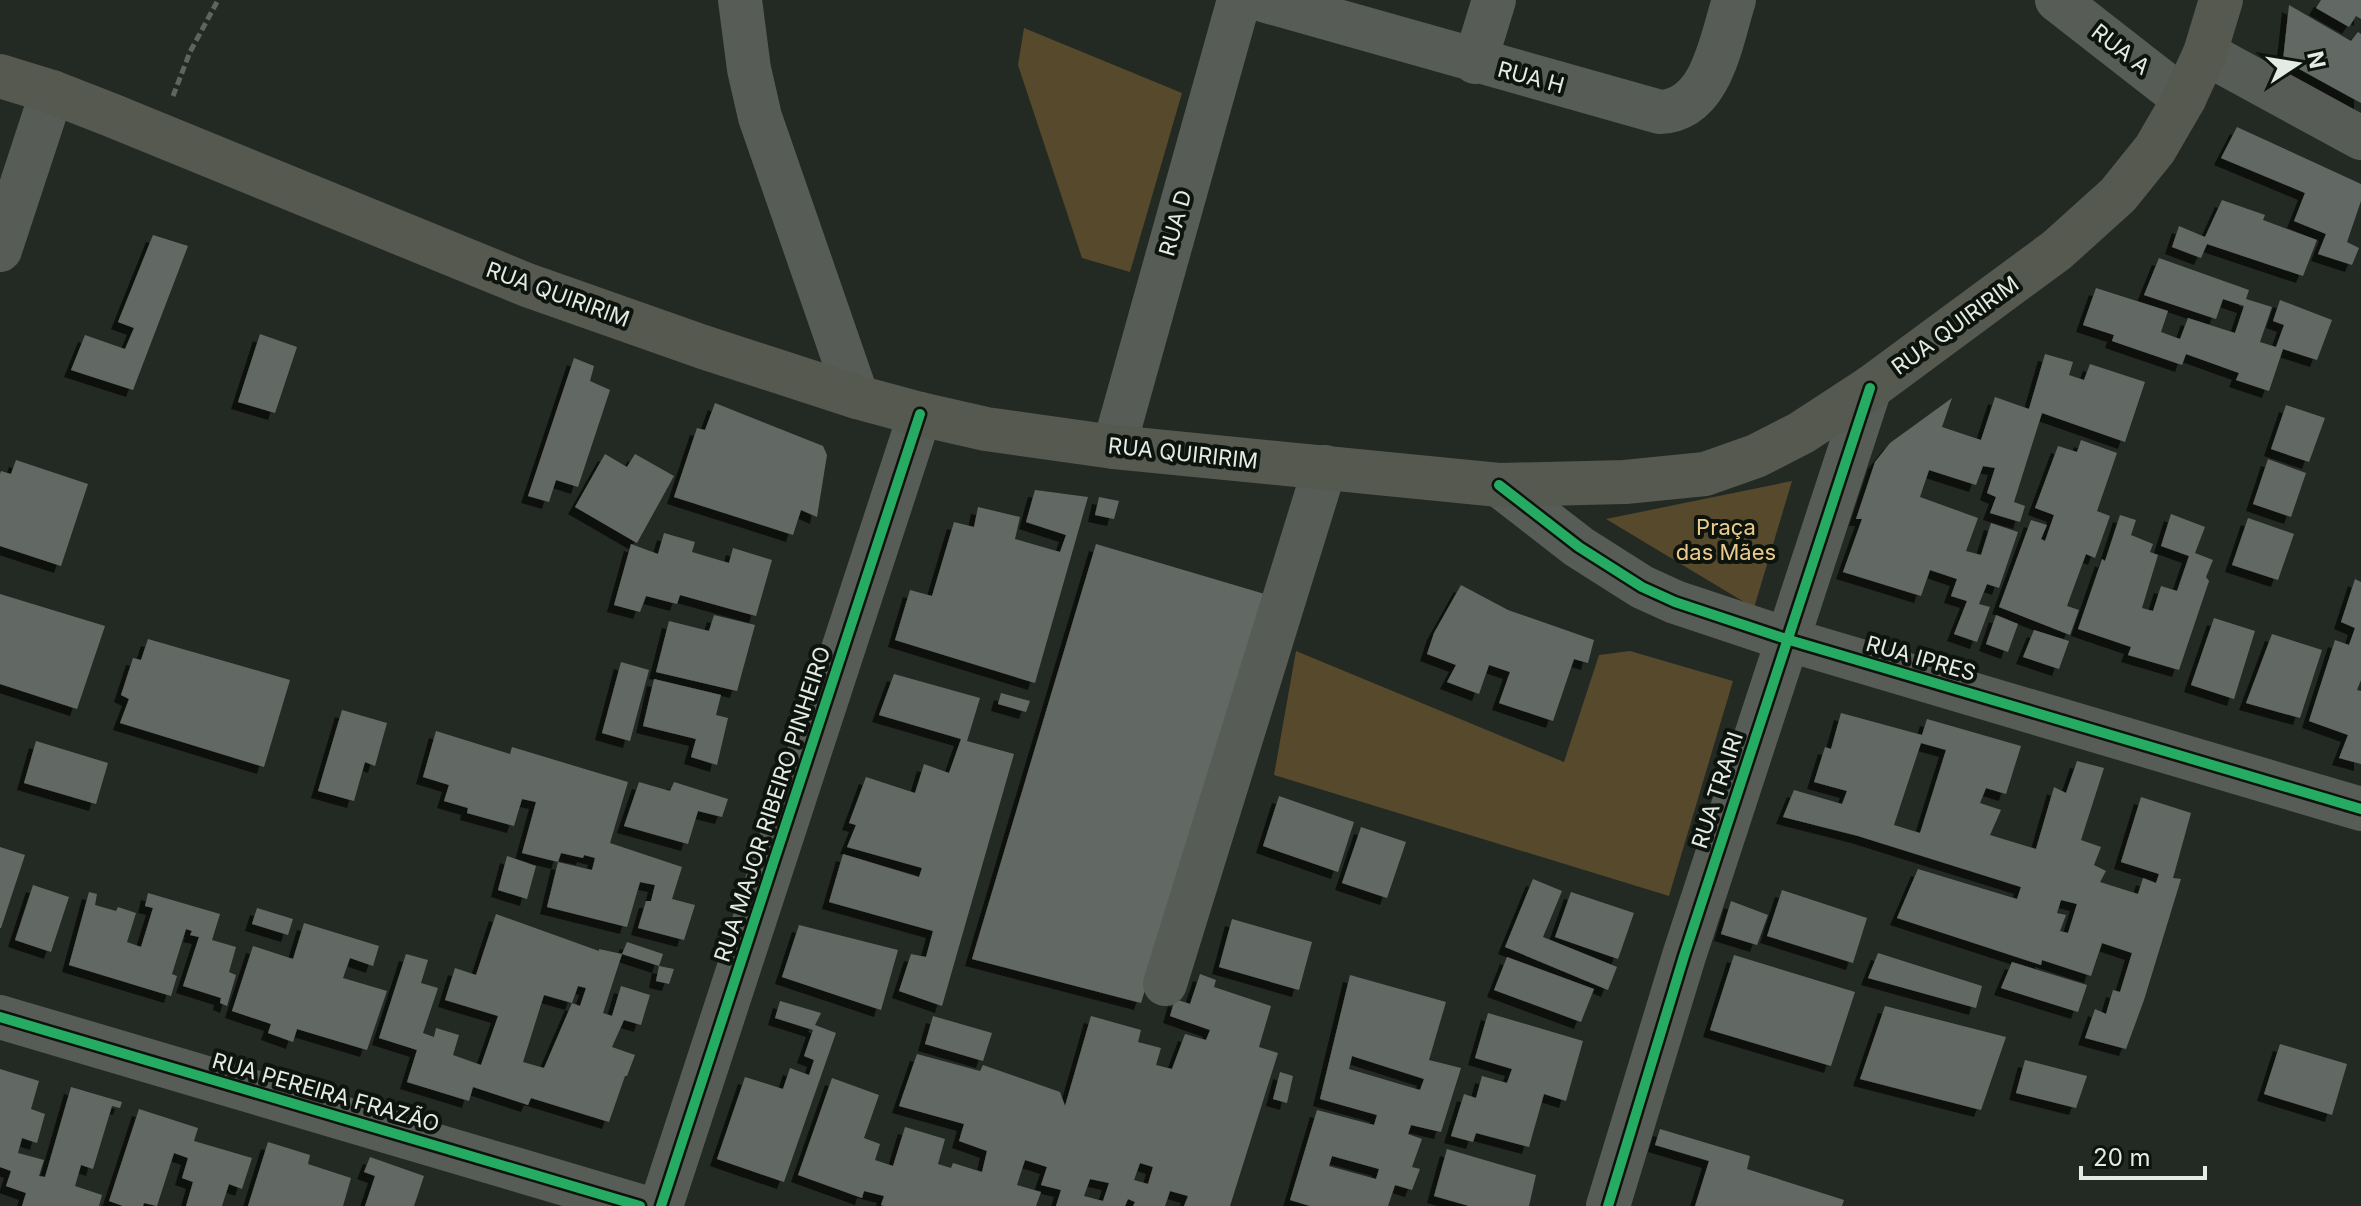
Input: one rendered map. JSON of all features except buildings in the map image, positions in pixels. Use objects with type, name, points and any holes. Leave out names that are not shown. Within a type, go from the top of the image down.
[{"type":"main road","name":"RUA QUIRIRIM","points":[[0,76],[52,92],[159,134],[527,285],[703,347],[920,414],[986,429],[1114,447],[1499,485],[1625,482],[1705,474],[1756,456],[1801,433],[1870,388],[2057,250],[2118,195],[2155,149],[2184,99],[2205,53],[2221,0]]},
{"type":"street","points":[[740,0],[749,69],[760,117],[857,397]]},
{"type":"street","name":"RUA D","points":[[1114,447],[1239,0]]},
{"type":"street","name":"RUA H","points":[[1263,0],[1660,112],[1676,112],[1694,97],[1711,74],[1734,0]]},
{"type":"street","points":[[1475,62],[1494,0]]},
{"type":"street","name":"RUA A","points":[[2057,0],[2184,99]]},
{"type":"street","points":[[2205,53],[2361,138]]},
{"type":"street","points":[[0,250],[52,92]]},
{"type":"street","name":"RUA TRAIRI","points":[[1608,1206],[1684,956],[1870,388]]},
{"type":"street","name":"RUA MAJOR RIBEIRO PINHEIRO","points":[[661,1206],[920,414]]},
{"type":"street","points":[[1165,984],[1325,467]]},
{"type":"street","name":"RUA IPRES","points":[[1499,485],[1579,547],[1642,587],[1675,602],[1786,639],[2361,809]]},
{"type":"street","name":"RUA PEREIRA FRAZÃO","points":[[0,1017],[640,1206]]},
{"type":"path","points":[[159,134],[190,52],[218,0]]},
{"type":"green space","points":[[1024,28],[1182,93],[1130,272],[1082,258],[1018,65]]},
{"type":"green space","name":"Praça das Mães","points":[[1792,481],[1754,608],[1606,519]]},
{"type":"green space","points":[[1296,651],[1564,762],[1599,655],[1630,651],[1733,681],[1669,896],[1274,775]]},
{"type":"cycle path","points":[[1608,1206],[1684,956],[1870,388]]},
{"type":"cycle path","points":[[661,1206],[920,414]]},
{"type":"cycle path","points":[[1499,485],[1579,547],[1642,587],[1675,602],[1786,639],[2361,809]]},
{"type":"cycle path","points":[[0,1017],[640,1206]]}]
